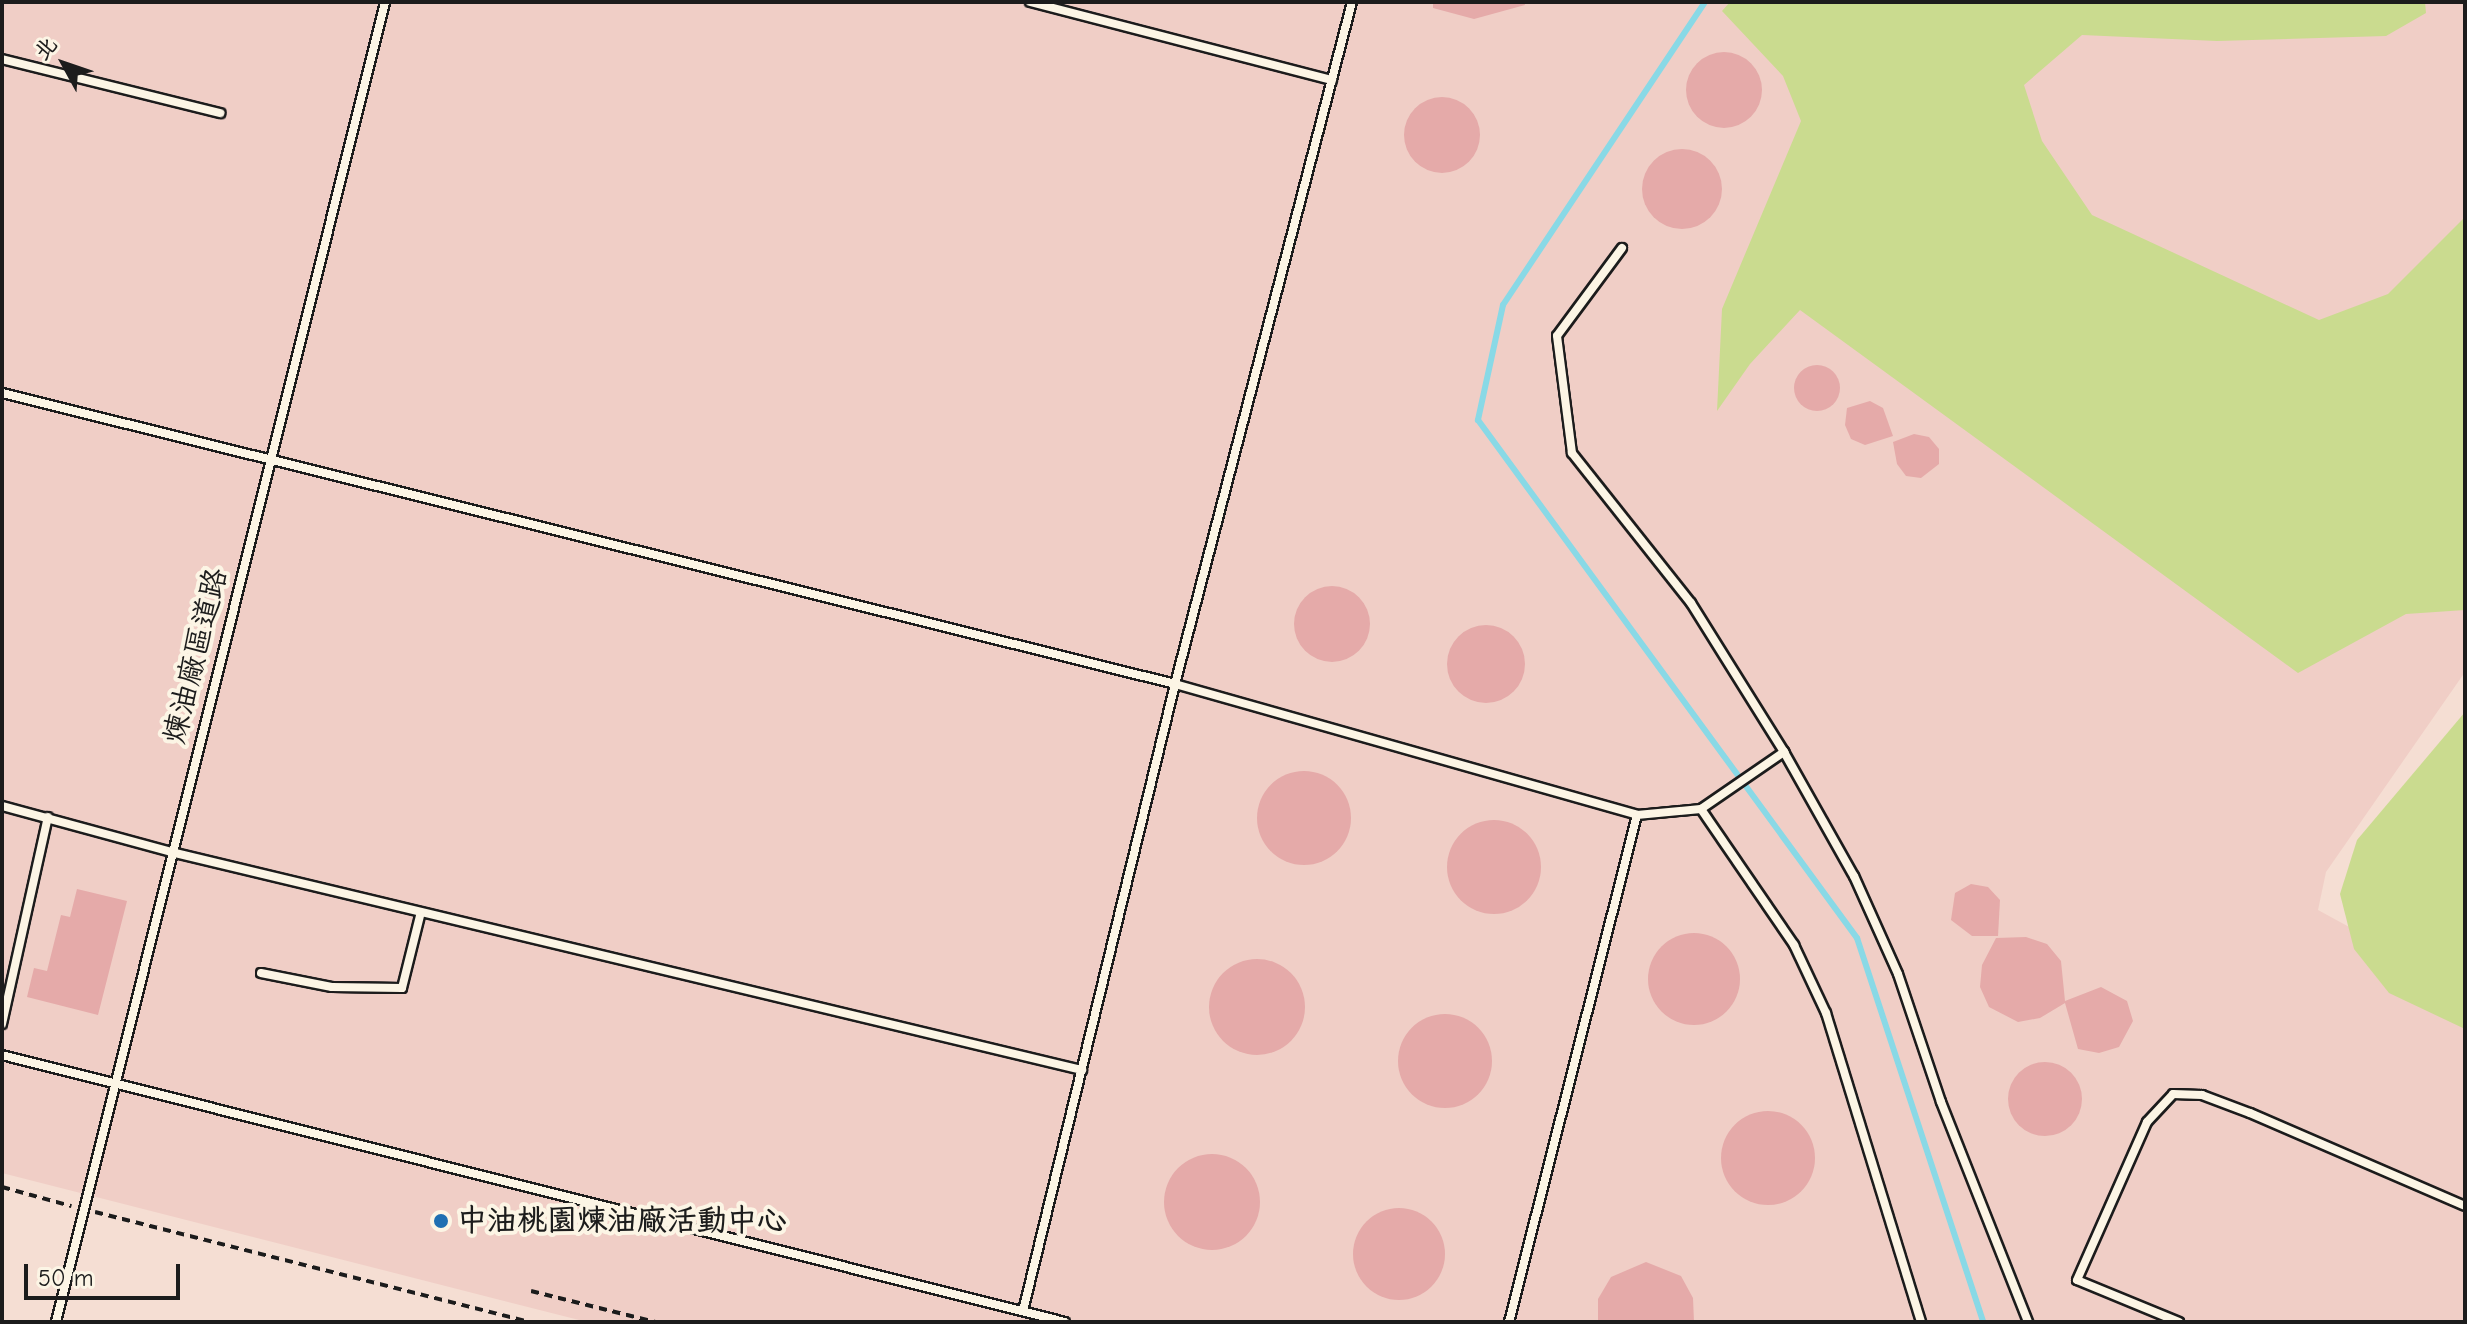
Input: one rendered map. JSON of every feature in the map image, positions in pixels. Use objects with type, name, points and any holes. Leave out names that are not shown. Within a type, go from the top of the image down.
[{"type":"lane","name":"煉油廠區道路","points":[[56,1322],[111,1084],[385,2]]},
{"type":"lane","points":[[1030,2],[1332,80]]},
{"type":"lane","points":[[1023,1311],[1175,684],[1352,2]]},
{"type":"lane","points":[[2,59],[220,113]]},
{"type":"lane","points":[[1622,248],[1557,336],[1572,453],[1691,603],[1784,752],[1854,876],[1898,974],[1941,1102],[2028,1322]]},
{"type":"lane","points":[[2,393],[1175,684],[1637,815],[1701,809],[1784,752]]},
{"type":"lane","points":[[2,806],[171,852],[1082,1070]]},
{"type":"lane","points":[[1701,809],[1794,945],[1826,1013],[1921,1322]]},
{"type":"lane","points":[[1509,1322],[1637,815]]},
{"type":"lane","points":[[2,1024],[48,817]]},
{"type":"lane","points":[[261,973],[332,987],[402,988],[421,912]]},
{"type":"lane","points":[[2,1055],[1065,1322]]},
{"type":"lane","points":[[2179,1322],[2077,1280],[2147,1122],[2173,1094],[2202,1095],[2250,1113],[2465,1206]]},
{"type":"path","points":[[2,1187],[531,1322]]},
{"type":"path","points":[[531,1291],[655,1322]]},
{"type":"shaded area","points":[[2,2],[2465,2],[2465,672],[2326,872],[2318,910],[2465,990],[2465,1322],[587,1322],[2,1173]]},
{"type":"green space","points":[[1730,2],[2425,2],[2426,13],[2386,36],[2217,41],[2082,35],[2024,85],[2042,141],[2092,215],[2319,320],[2388,294],[2465,217],[2465,610],[2406,614],[2298,673],[1800,310],[1750,364],[1717,411],[1722,309],[1801,121],[1783,76],[1722,11]]},
{"type":"green space","points":[[2465,712],[2465,1029],[2389,993],[2354,949],[2340,894],[2357,840]]},
{"type":"building","points":[[1433,2],[1524,2],[1525,5],[1474,19],[1433,8]]},
{"type":"building","points":[[1717,52],[1731,52],[1745,58],[1756,69],[1762,90],[1759,105],[1751,117],[1731,128],[1717,128],[1703,122],[1692,111],[1686,97],[1686,83],[1692,69],[1703,58]]},
{"type":"building","points":[[1442,97],[1456,100],[1469,108],[1477,121],[1480,135],[1477,149],[1469,162],[1456,170],[1442,173],[1428,170],[1415,162],[1407,149],[1404,135],[1407,121],[1415,108],[1428,100]]},
{"type":"building","points":[[1682,149],[1697,152],[1710,161],[1719,174],[1722,189],[1719,204],[1710,217],[1697,226],[1682,229],[1667,226],[1654,217],[1645,204],[1642,189],[1645,174],[1654,161],[1667,152]]},
{"type":"building","points":[[1817,365],[1834,371],[1840,388],[1834,405],[1817,411],[1800,405],[1794,388],[1800,371]]},
{"type":"building","points":[[1870,401],[1883,408],[1893,436],[1865,445],[1851,439],[1845,425],[1847,408]]},
{"type":"building","points":[[1914,434],[1929,437],[1939,449],[1939,464],[1921,478],[1906,476],[1897,464],[1893,442]]},
{"type":"building","points":[[1332,586],[1347,589],[1359,597],[1367,609],[1370,624],[1367,639],[1359,651],[1347,659],[1332,662],[1317,659],[1305,651],[1297,639],[1294,624],[1297,609],[1305,597],[1317,589]]},
{"type":"building","points":[[1486,625],[1501,628],[1513,637],[1522,649],[1525,664],[1522,679],[1513,691],[1501,700],[1486,703],[1471,700],[1459,691],[1450,679],[1447,664],[1450,649],[1459,637],[1471,628]]},
{"type":"building","points":[[1304,771],[1322,775],[1337,785],[1347,800],[1351,818],[1347,836],[1337,851],[1322,861],[1304,865],[1286,861],[1271,851],[1261,836],[1257,818],[1261,800],[1271,785],[1286,775]]},
{"type":"building","points":[[1494,820],[1512,824],[1527,834],[1537,849],[1541,867],[1537,885],[1527,900],[1512,910],[1494,914],[1476,910],[1461,900],[1451,885],[1447,867],[1451,849],[1461,834],[1476,824]]},
{"type":"building","points":[[1971,884],[1988,887],[2000,900],[1998,936],[1972,936],[1951,920],[1955,893]]},
{"type":"building","points":[[77,889],[127,901],[98,1015],[27,997],[34,968],[47,971],[61,915],[70,917]]},
{"type":"building","points":[[1694,933],[1712,936],[1727,946],[1737,961],[1740,979],[1737,997],[1727,1012],[1712,1022],[1694,1025],[1676,1022],[1661,1012],[1651,997],[1648,979],[1651,961],[1661,946],[1676,936]]},
{"type":"building","points":[[2026,937],[2047,944],[2061,961],[2065,1001],[2101,987],[2127,1001],[2133,1021],[2119,1047],[2099,1053],[2078,1049],[2065,1003],[2040,1018],[2018,1022],[1989,1007],[1980,987],[1982,965],[1996,938]]},
{"type":"building","points":[[1257,959],[1275,963],[1291,973],[1301,989],[1305,1007],[1301,1025],[1291,1041],[1275,1051],[1257,1055],[1239,1051],[1223,1041],[1213,1025],[1209,1007],[1213,989],[1223,973],[1239,963]]},
{"type":"building","points":[[1445,1014],[1463,1018],[1478,1028],[1488,1043],[1492,1061],[1488,1079],[1478,1094],[1463,1104],[1445,1108],[1427,1104],[1412,1094],[1402,1079],[1398,1061],[1402,1043],[1412,1028],[1427,1018]]},
{"type":"building","points":[[2038,1062],[2052,1062],[2066,1068],[2076,1078],[2082,1099],[2080,1113],[2066,1130],[2052,1136],[2038,1136],[2024,1130],[2014,1120],[2008,1106],[2008,1092],[2014,1078],[2024,1068]]},
{"type":"building","points":[[1768,1111],[1786,1115],[1801,1125],[1811,1140],[1815,1158],[1811,1176],[1801,1191],[1786,1201],[1768,1205],[1750,1201],[1735,1191],[1725,1176],[1721,1158],[1725,1140],[1735,1125],[1750,1115]]},
{"type":"building","points":[[1212,1154],[1230,1157],[1246,1168],[1257,1184],[1260,1202],[1257,1220],[1246,1236],[1230,1247],[1212,1250],[1194,1247],[1178,1236],[1167,1220],[1164,1202],[1167,1184],[1178,1168],[1194,1157]]},
{"type":"building","points":[[1399,1208],[1417,1211],[1432,1221],[1442,1236],[1445,1254],[1442,1272],[1432,1287],[1417,1297],[1399,1300],[1381,1297],[1366,1287],[1356,1272],[1353,1254],[1356,1236],[1366,1221],[1381,1211]]},
{"type":"building","points":[[1646,1262],[1681,1276],[1693,1298],[1694,1322],[1598,1322],[1598,1299],[1611,1277]]},
{"type":"waterway","points":[[1705,2],[1503,305],[1478,420],[1857,938],[1983,1322]]},
{"type":"place","name":"中油桃園煉油廠活動中心","points":[[441,1221]]}]
